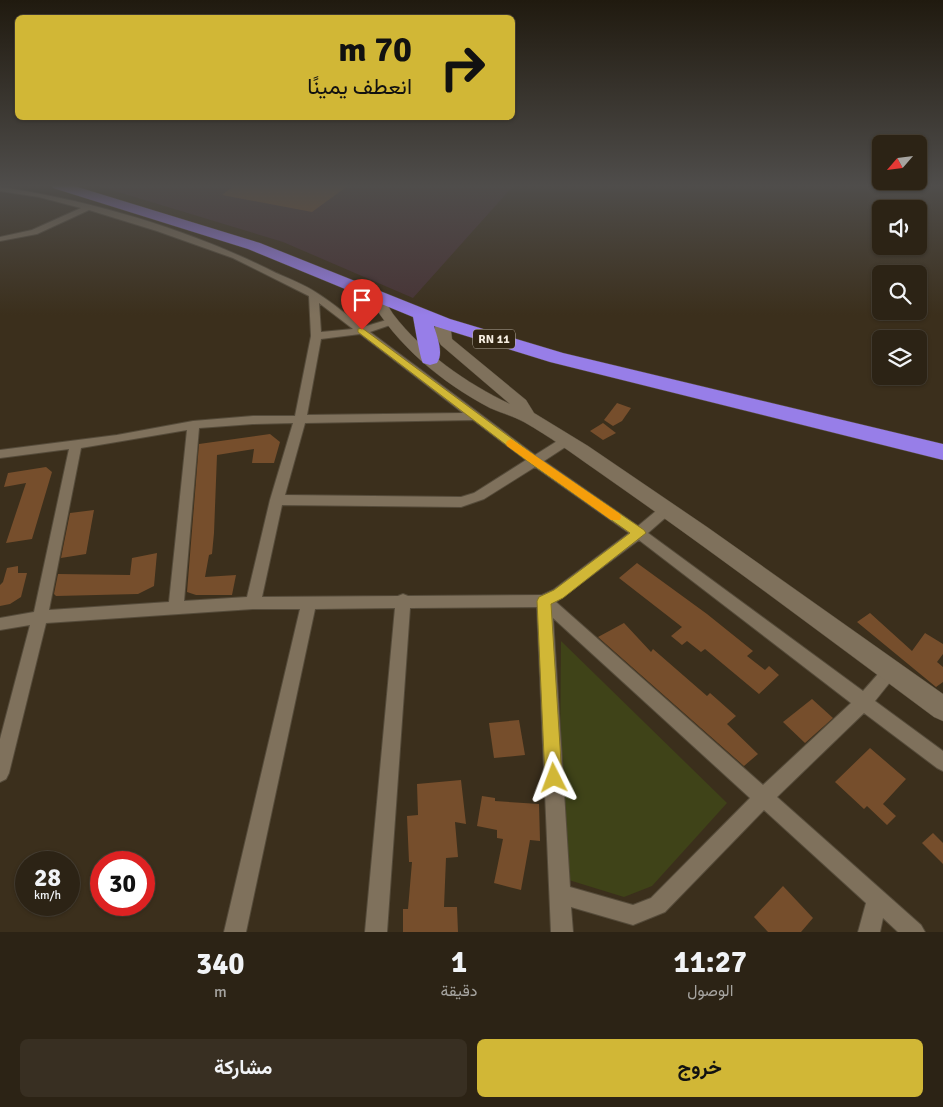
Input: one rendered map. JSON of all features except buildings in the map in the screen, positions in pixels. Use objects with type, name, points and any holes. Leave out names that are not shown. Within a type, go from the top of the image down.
[{"type":"highway","name":"RN 11","points":[[190,228],[254,246],[302,264],[376,297],[442,323],[594,368],[943,452]]},
{"type":"highway","name":"RN 11","points":[[230,228],[445,312],[535,340],[602,359],[943,437]]},
{"type":"highway","points":[[422,315],[429,343],[430,359]]},
{"type":"street","points":[[0,239],[34,232],[41,228]]},
{"type":"street","points":[[159,228],[236,256],[314,295],[534,460],[639,533],[943,762]]},
{"type":"street","points":[[253,603],[277,500],[300,420],[316,336],[314,295]]},
{"type":"street","points":[[376,297],[393,322],[410,342],[430,359],[471,388],[513,412],[527,417],[566,441],[667,509],[943,709]]},
{"type":"street","points":[[316,336],[362,330],[393,322]]},
{"type":"street","points":[[442,323],[442,334],[446,342],[520,404],[527,417]]},
{"type":"street","points":[[0,454],[117,439],[193,424],[253,420],[474,416]]},
{"type":"street","points":[[176,609],[193,424]]},
{"type":"street","points":[[277,500],[461,502],[479,496],[566,441]]},
{"type":"street","points":[[0,773],[40,617],[76,444]]},
{"type":"street","points":[[0,624],[40,617],[253,603],[403,600],[544,601],[558,594],[639,533],[667,509]]},
{"type":"street","points":[[376,932],[403,600]]},
{"type":"street","points":[[544,601],[914,932]]},
{"type":"street","points":[[544,601],[562,932]]},
{"type":"street","points":[[235,932],[309,602]]},
{"type":"street","points":[[560,894],[633,915],[658,905],[764,797],[864,702],[891,671]]},
{"type":"street","points":[[869,932],[877,899]]},
{"type":"shaded area","points":[[238,228],[475,228],[413,298],[283,242]]},
{"type":"green space","points":[[561,641],[727,803],[652,886],[624,897],[559,877]]},
{"type":"slow traffic","points":[[511,443],[615,517]]},
{"type":"route","points":[[362,330],[460,406],[639,533],[558,594],[544,601],[554,778]]}]
